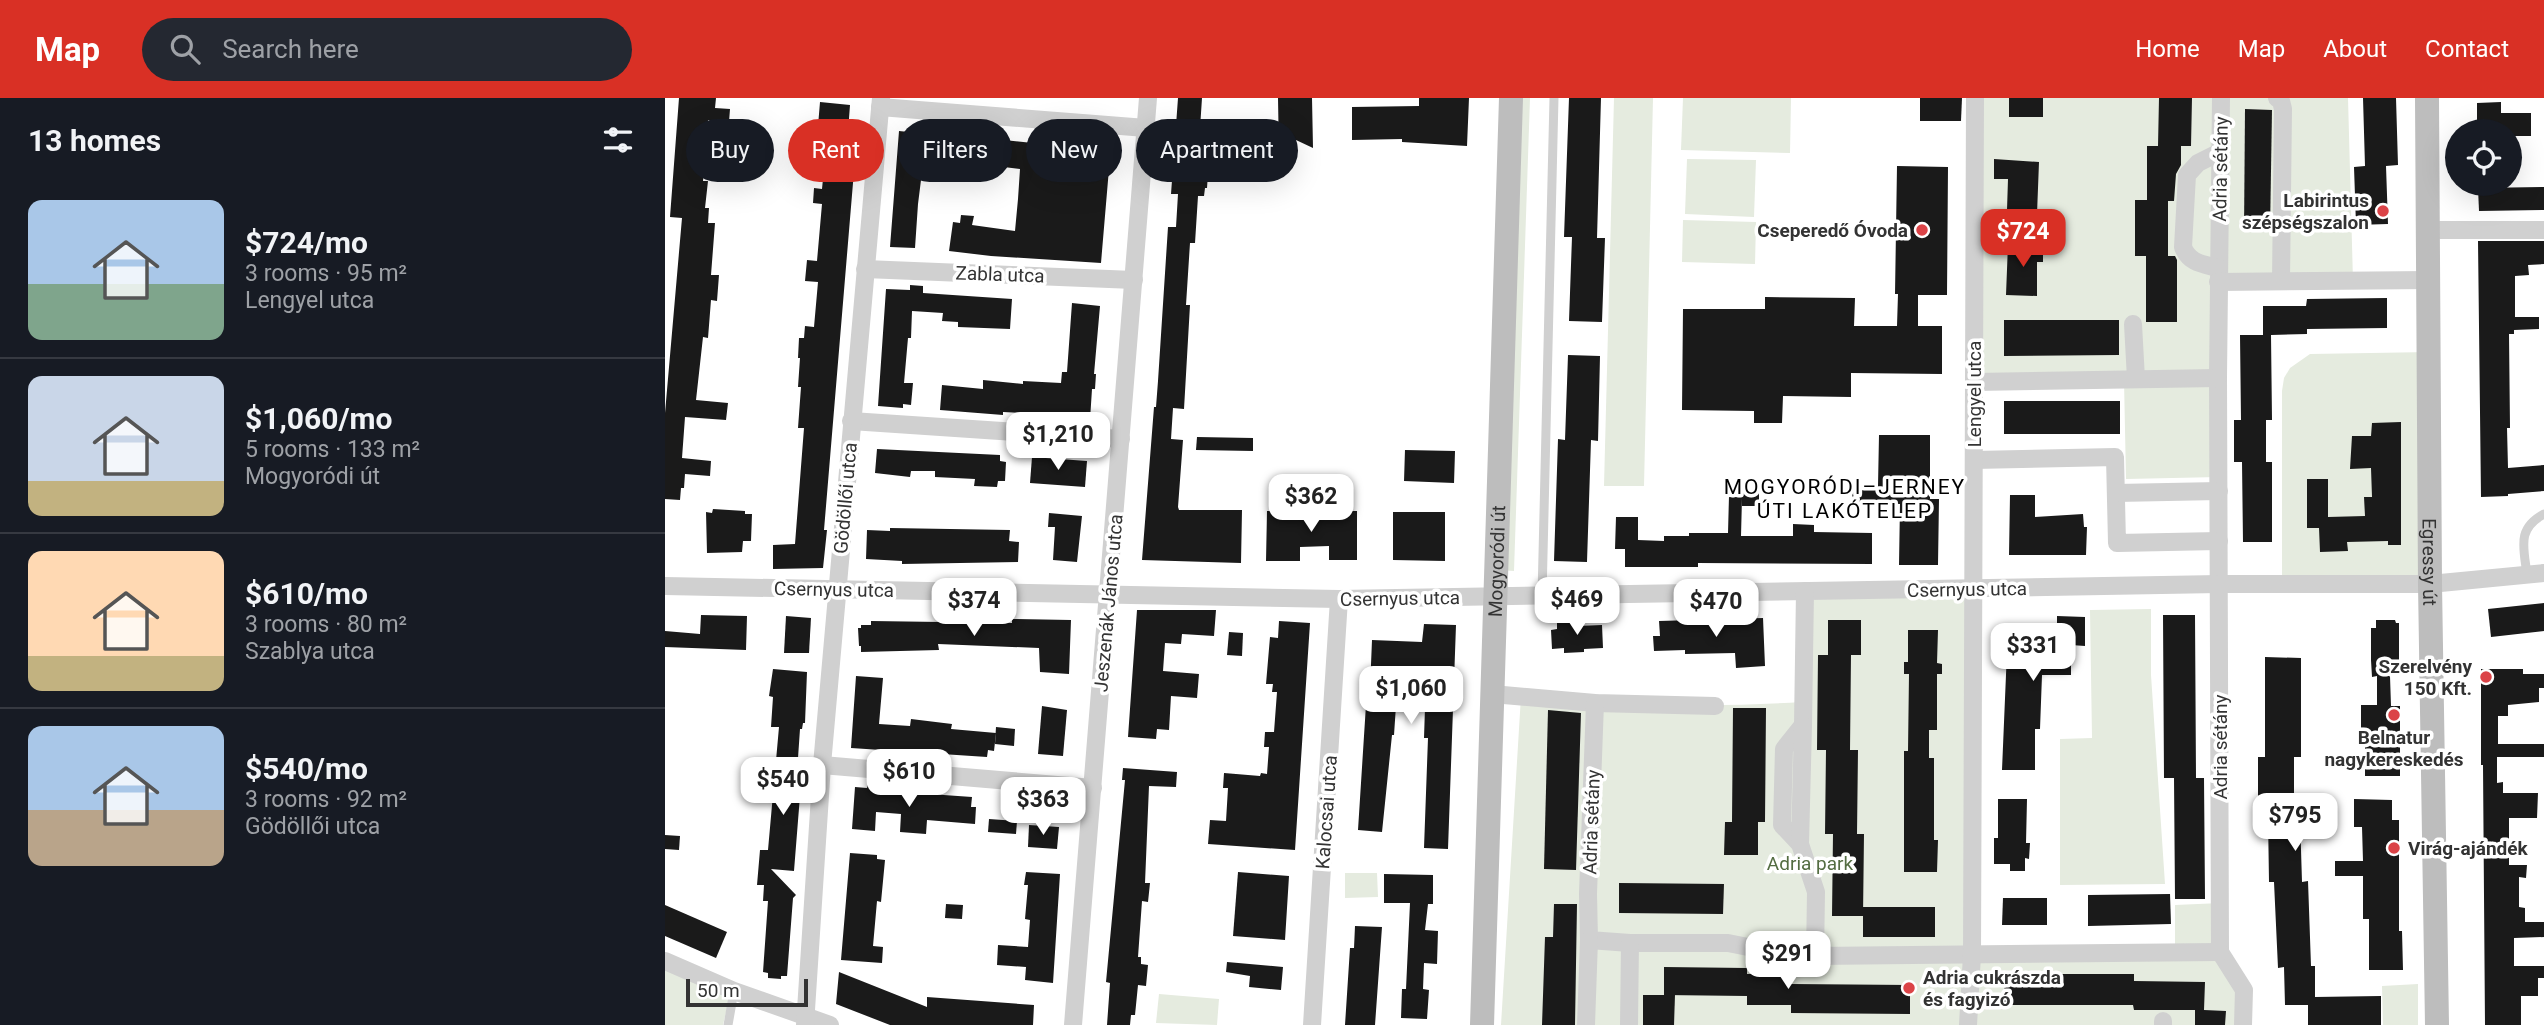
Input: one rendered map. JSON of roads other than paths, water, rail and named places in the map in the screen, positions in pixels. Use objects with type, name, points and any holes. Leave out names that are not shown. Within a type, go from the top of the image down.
[{"type":"street","name":"Jeszenák János utca","points":[[1147,119],[1148,98]]},
{"type":"street","name":"Mogyoródi út","points":[[1482,1025],[1511,98]]},
{"type":"street","name":"Lengyel utca","points":[[1968,1025],[1972,955],[1975,98]]},
{"type":"street","name":"Adria sétány","points":[[2220,952],[2218,275],[2221,98]]},
{"type":"street","points":[[2277,98],[2283,109],[2281,281]]},
{"type":"street","name":"Egressy út","points":[[2427,98],[2430,584],[2437,1025]]},
{"type":"street","points":[[880,102],[1136,127]]},
{"type":"street","name":"Gödöllői utca","points":[[805,1021],[822,765],[880,102]]},
{"type":"street","points":[[2220,152],[2198,163],[2186,175],[2183,247],[2187,257],[2218,275],[2281,281],[2430,280]]},
{"type":"street","name":"Jeszenák János utca","points":[[1073,1025],[1142,182]]},
{"type":"street","points":[[2429,230],[2544,230]]},
{"type":"street","name":"Zabla utca","points":[[865,269],[1135,280]]},
{"type":"street","points":[[2133,324],[2136,379]]},
{"type":"street","points":[[1974,382],[2218,378]]},
{"type":"street","points":[[851,421],[1121,439]]},
{"type":"street","points":[[1974,460],[2115,457],[2117,543],[2219,541]]},
{"type":"street","points":[[2116,493],[2218,491]]},
{"type":"street","name":"Csernyus utca","points":[[665,586],[1339,599],[2219,584],[2430,584],[2536,574]]},
{"type":"street","points":[[1805,591],[1803,724],[1784,748],[1782,825],[1800,844],[1816,892],[1815,956]]},
{"type":"street","name":"Kalocsai utca","points":[[1312,1025],[1339,599]]},
{"type":"street","points":[[1492,694],[1595,704],[1715,706]]},
{"type":"street","name":"Adria sétány","points":[[1586,1025],[1595,704]]},
{"type":"street","points":[[822,765],[1093,788]]},
{"type":"street","points":[[1589,940],[1630,943],[1728,943],[1815,956],[2220,952],[2244,990],[2243,1025]]},
{"type":"street","points":[[1629,1025],[1630,943]]},
{"type":"street","points":[[665,961],[805,1021],[830,1025]]},
{"type":"lane","points":[[1542,596],[1553,98]]},
{"type":"lane","points":[[2536,574],[2523,535],[2529,524],[2544,514]]},
{"type":"lane","points":[[728,1025],[734,991]]},
{"type":"place","name":"Labirintus szépségszalon","points":[[2383,211]]},
{"type":"place","name":"Cseperedő Óvoda","points":[[1922,230]]},
{"type":"place","name":"Szerelvény 150 Kft.","points":[[2486,677]]},
{"type":"place","name":"Belnatur nagykereskedés","points":[[2394,715]]},
{"type":"place","name":"Virág-ajándék","points":[[2394,848]]},
{"type":"place","name":"Adria cukrászda és fagyizó","points":[[1909,988]]},
{"type":"district","name":"MOGYORÓDI–JERNEY ÚTI LAKÓTELEP","points":[[1845,499]]},
{"type":"park label","name":"Adria park","points":[[1810,863]]}]
